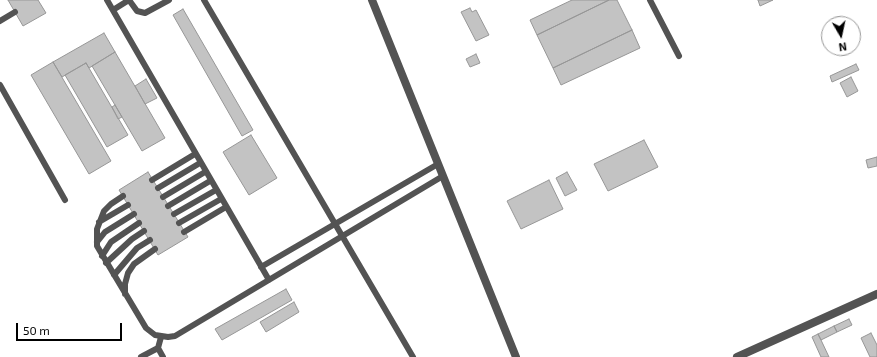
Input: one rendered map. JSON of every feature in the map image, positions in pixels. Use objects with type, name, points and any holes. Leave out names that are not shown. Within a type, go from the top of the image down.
[{"type":"street","points":[[372,0],[516,357]]},
{"type":"street","points":[[737,357],[877,294]]},
{"type":"lane","points":[[107,0],[210,181],[269,280]]},
{"type":"lane","points":[[113,10],[129,0],[137,11],[145,13],[169,0]]},
{"type":"lane","points":[[204,0],[413,357]]},
{"type":"lane","points":[[650,0],[679,56]]},
{"type":"lane","points":[[0,21],[15,12]]},
{"type":"lane","points":[[0,85],[65,200]]},
{"type":"lane","points":[[152,180],[195,154]]},
{"type":"lane","points":[[158,188],[200,163]]},
{"type":"lane","points":[[261,267],[438,164]]},
{"type":"lane","points":[[163,197],[205,172]]},
{"type":"lane","points":[[123,196],[111,204],[99,222],[97,242],[102,256],[146,328],[155,335],[161,337],[175,336],[443,176]]},
{"type":"lane","points":[[168,206],[210,181]]},
{"type":"lane","points":[[174,214],[216,190]]},
{"type":"lane","points":[[179,223],[221,199]]},
{"type":"lane","points":[[99,222],[128,205]]},
{"type":"lane","points":[[184,232],[226,207]]},
{"type":"lane","points":[[97,242],[105,232],[134,214]]},
{"type":"lane","points":[[102,256],[111,242],[139,223]]},
{"type":"lane","points":[[106,263],[132,239],[144,231]]},
{"type":"lane","points":[[114,275],[137,248],[150,240]]},
{"type":"lane","points":[[125,294],[125,284],[128,273],[134,264],[155,249]]},
{"type":"lane","points":[[161,337],[158,348],[163,357]]},
{"type":"lane","points":[[141,357],[158,348]]},
{"type":"building","points":[[8,0],[38,0],[46,13],[23,26]]},
{"type":"building","points":[[572,0],[609,0],[537,35],[530,20]]},
{"type":"building","points":[[609,0],[617,0],[632,30],[553,68],[537,35]]},
{"type":"building","points":[[758,0],[773,0],[760,6]]},
{"type":"building","points":[[470,8],[472,12],[476,10],[489,35],[476,41],[461,12]]},
{"type":"building","points":[[183,9],[253,130],[242,136],[173,15]]},
{"type":"building","points":[[632,30],[640,48],[561,85],[553,68]]},
{"type":"building","points":[[104,33],[115,52],[89,68],[86,63],[62,77],[53,62]]},
{"type":"building","points":[[115,52],[165,138],[142,151],[92,66]]},
{"type":"building","points":[[476,54],[480,63],[470,67],[466,59]]},
{"type":"building","points":[[53,62],[111,161],[89,174],[31,75]]},
{"type":"building","points":[[86,63],[128,135],[107,147],[65,75]]},
{"type":"building","points":[[856,64],[859,70],[832,82],[830,76]]},
{"type":"building","points":[[851,77],[858,91],[847,97],[840,83]]},
{"type":"building","points":[[146,79],[157,98],[145,104],[135,86]]},
{"type":"building","points":[[115,105],[122,117],[118,119],[112,107]]},
{"type":"building","points":[[251,135],[277,178],[249,195],[223,152]]},
{"type":"building","points":[[644,140],[658,167],[608,191],[594,164]]},
{"type":"building","points":[[877,157],[877,166],[868,168],[866,160]]},
{"type":"building","points":[[148,172],[188,237],[158,255],[119,190]]},
{"type":"building","points":[[567,172],[577,190],[565,196],[556,178]]},
{"type":"building","points":[[549,180],[563,209],[521,229],[507,201]]},
{"type":"building","points":[[286,289],[292,300],[222,340],[215,329]]},
{"type":"building","points":[[294,302],[299,312],[266,332],[260,322]]},
{"type":"building","points":[[849,319],[852,325],[837,332],[834,326]]},
{"type":"building","points":[[834,326],[837,332],[821,340],[818,334]]},
{"type":"building","points":[[871,333],[877,345],[877,357],[870,357],[861,338]]},
{"type":"building","points":[[818,334],[829,357],[821,357],[812,337]]}]
